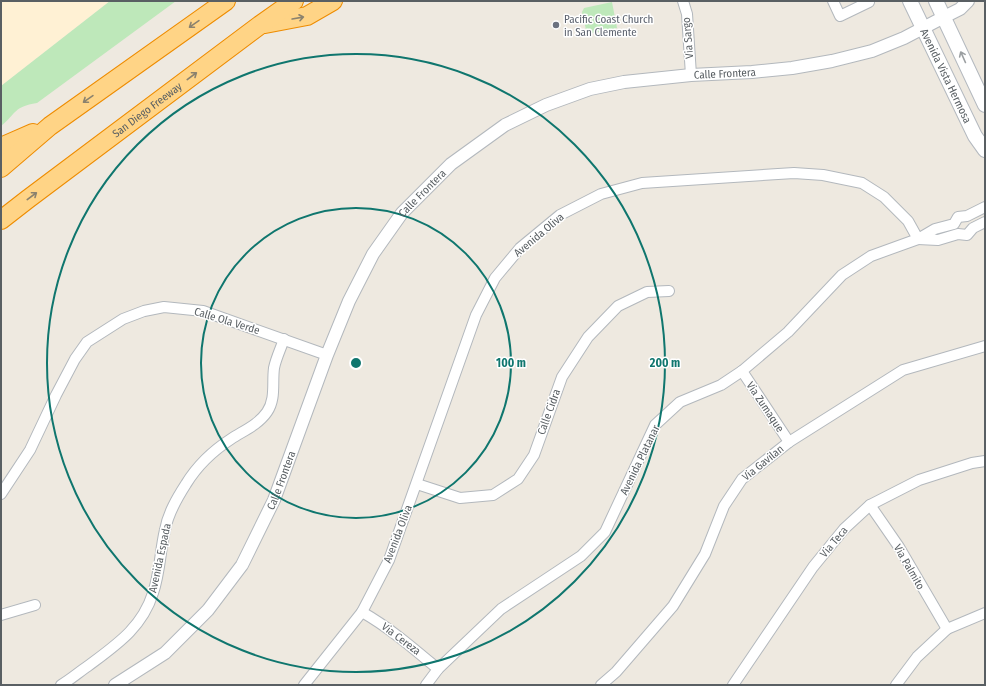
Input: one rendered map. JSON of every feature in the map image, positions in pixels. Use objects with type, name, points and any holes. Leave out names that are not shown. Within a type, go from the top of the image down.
[{"type":"highway","points":[[1,168],[50,126],[226,1]]},
{"type":"highway","name":"San Diego Freeway","points":[[1,220],[294,1]]},
{"type":"highway","points":[[260,25],[307,16],[332,1]]},
{"type":"highway","points":[[1,147],[50,126]]},
{"type":"main road","name":"Avenida Vista Hermosa","points":[[910,1],[975,136],[985,150]]},
{"type":"main road","name":"Avenida Vista Hermosa","points":[[936,1],[985,105]]},
{"type":"street","name":"Via Sargo","points":[[683,1],[687,14],[691,75]]},
{"type":"street","points":[[833,1],[840,16],[869,2],[868,1]]},
{"type":"street","name":"Calle Frontera","points":[[115,685],[165,653],[208,610],[242,566],[274,500],[326,355],[349,301],[373,254],[402,213],[451,164],[505,125],[546,105],[590,90],[624,82],[691,75],[792,68],[832,61],[872,51],[904,38],[944,18],[968,1]]},
{"type":"street","name":"Avenida Oliva","points":[[304,685],[362,612],[389,560],[476,315],[495,278],[520,248],[560,215],[601,194],[642,183],[794,173],[823,175],[862,184],[884,197],[908,221],[918,239]]},
{"type":"street","name":"Avenida Platanar","points":[[426,685],[438,669],[501,609],[581,556],[605,532],[655,425],[680,402],[721,385],[742,371],[788,332],[842,275],[872,256],[918,239],[938,240],[956,229],[958,217],[967,216],[985,207]]},
{"type":"street","points":[[967,216],[974,228]]},
{"type":"street","name":"Avenida Platanar","points":[[956,229],[966,235],[974,228],[985,222]]},
{"type":"street","name":"Calle Cidra","points":[[417,484],[460,498],[493,494],[518,479],[534,455],[562,377],[588,337],[618,306],[647,292],[669,291]]},
{"type":"street","name":"Calle Ola Verde","points":[[1,494],[30,450],[75,358],[87,342],[123,319],[144,311],[164,308],[203,311],[326,355]]},
{"type":"street","name":"Avenida Espada","points":[[61,685],[109,650],[138,624],[153,593],[165,529],[172,508],[187,482],[211,454],[231,439],[253,426],[266,413],[273,396],[276,362],[284,339]]},
{"type":"street","name":"Via Gavilan","points":[[601,685],[616,672],[673,606],[705,554],[724,506],[742,478],[789,442],[903,370],[985,346]]},
{"type":"street","name":"Via Zumaque","points":[[742,371],[789,442]]},
{"type":"street","name":"Via Teca","points":[[733,685],[813,567],[844,529],[870,505],[919,480],[972,463],[985,461]]},
{"type":"street","name":"Via Palmito","points":[[870,505],[899,547],[947,629]]},
{"type":"street","points":[[1,615],[35,605]]},
{"type":"street","name":"Via Cereza","points":[[362,612],[406,641],[438,669]]},
{"type":"street","points":[[896,685],[916,657],[947,629],[985,613]]},
{"type":"shaded area","points":[[1,1],[110,1],[1,86]]},
{"type":"green space","points":[[110,1],[176,1],[37,103],[24,106],[16,111],[1,126],[1,86]]},
{"type":"green space","points":[[612,2],[617,28],[587,34],[582,12],[584,8]]},
{"type":"place","name":"Pacific Coast Church in San Clemente","points":[[556,25]]}]
